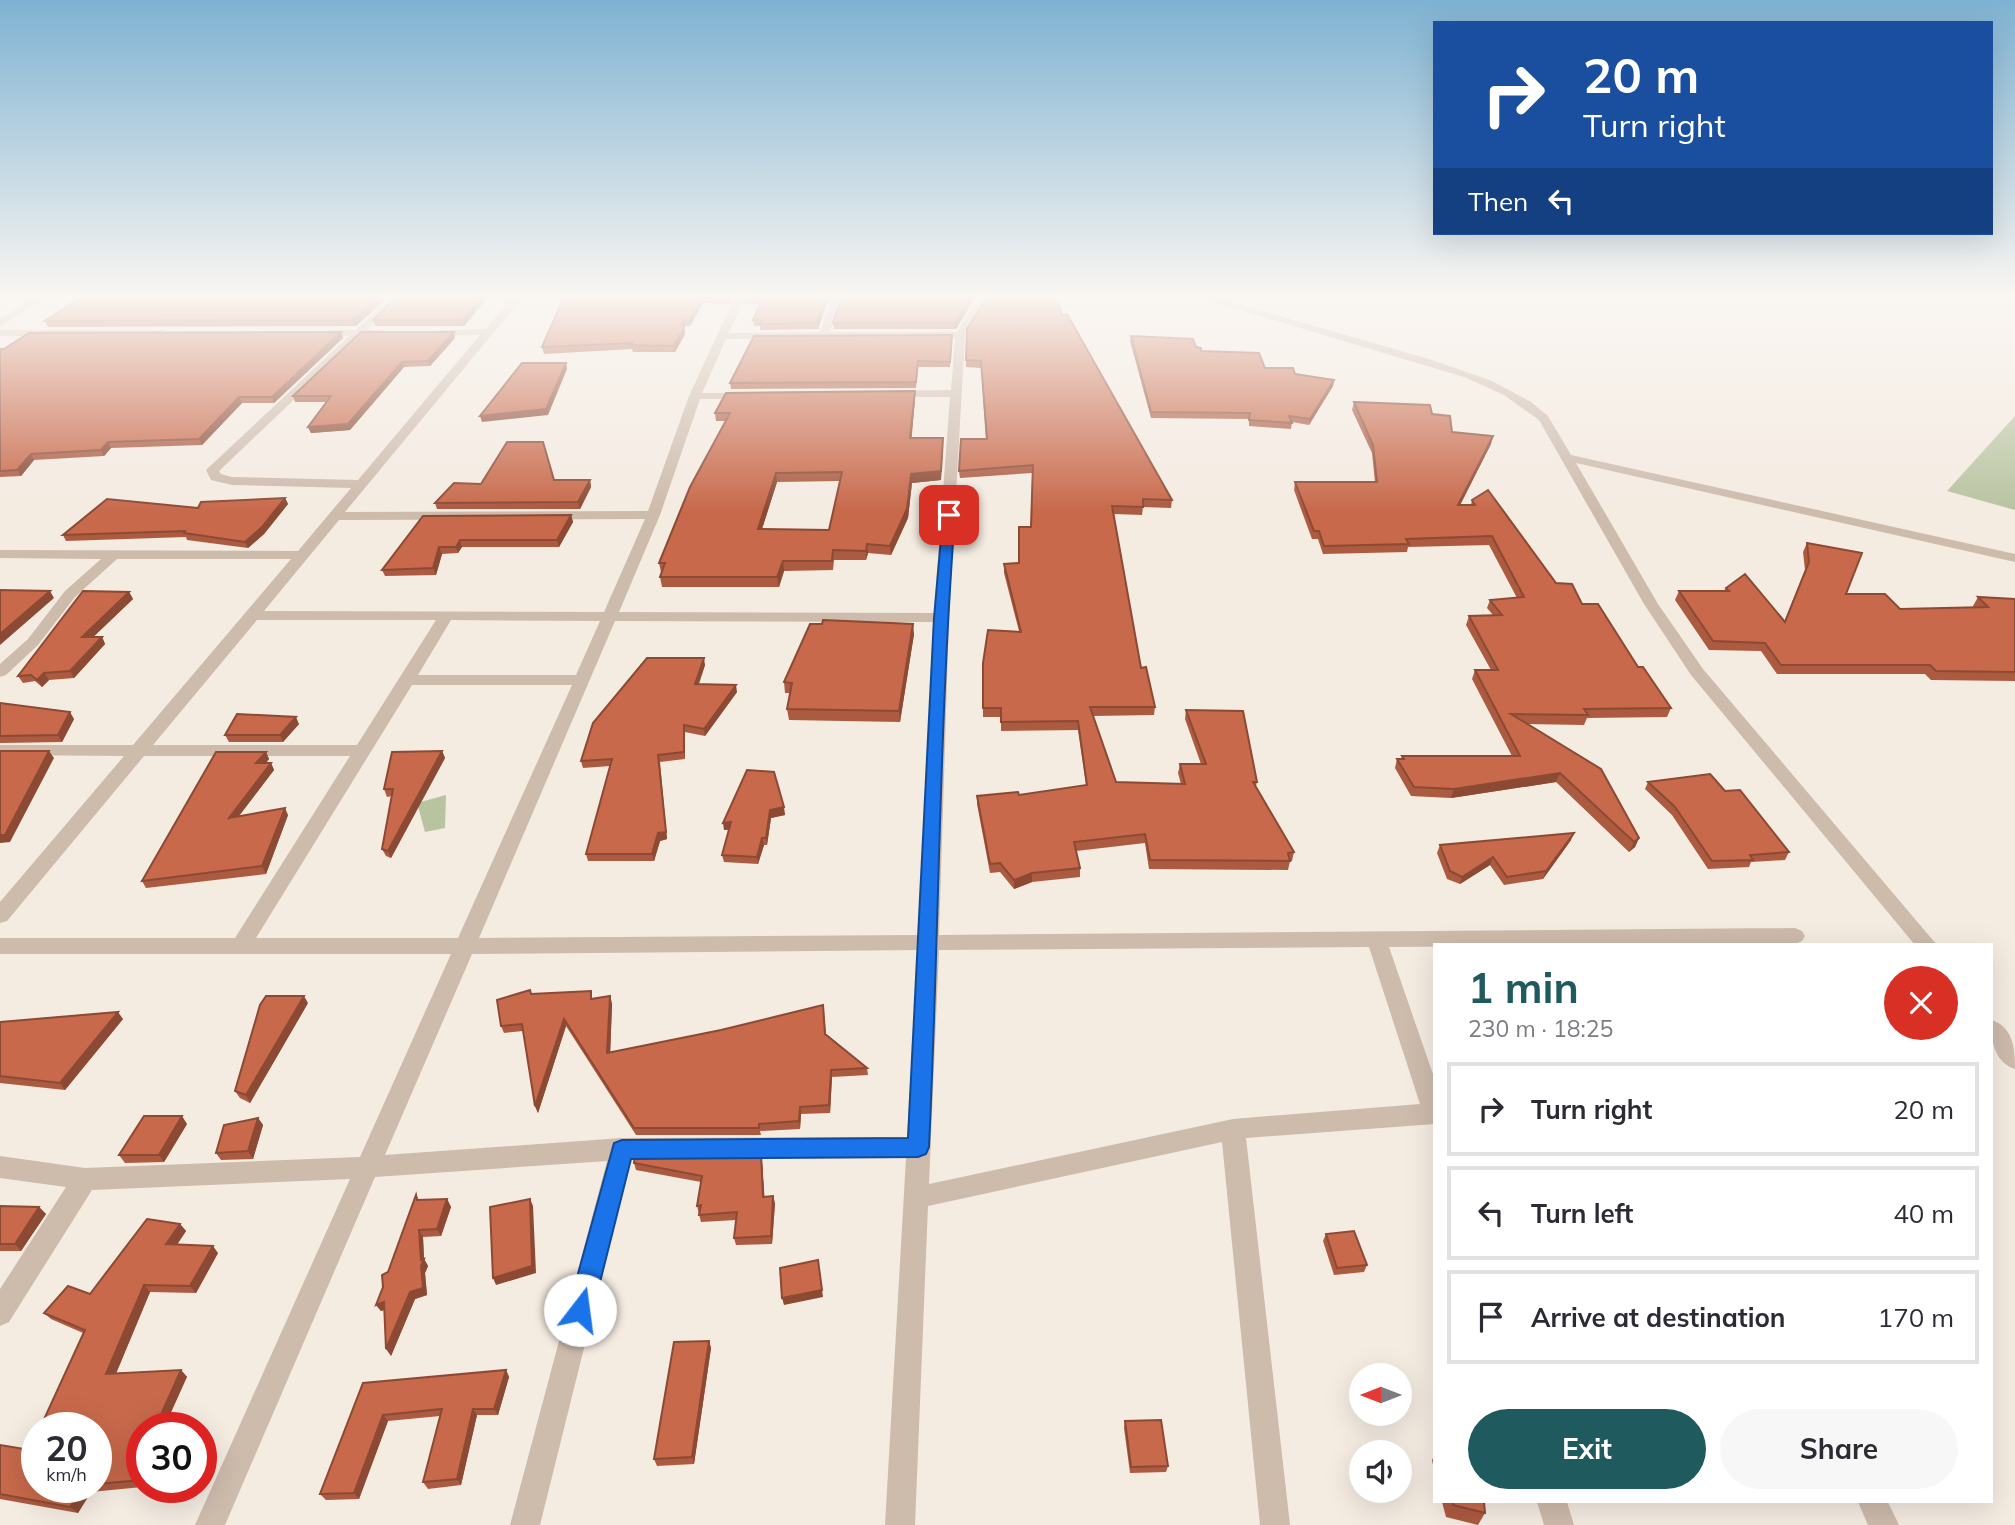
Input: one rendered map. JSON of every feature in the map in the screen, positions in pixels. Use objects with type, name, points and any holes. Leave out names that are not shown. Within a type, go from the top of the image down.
[{"type":"street","points":[[321,368],[212,470],[216,477],[232,481],[360,484]]},
{"type":"street","points":[[0,916],[459,368]]},
{"type":"street","points":[[210,1525],[582,681],[653,515],[707,368]]},
{"type":"street","points":[[900,1525],[929,943],[940,618],[958,368]]},
{"type":"street","points":[[1441,368],[1497,386],[1526,402],[1544,418],[1651,604],[1697,672],[1925,943]]},
{"type":"street","points":[[874,394],[957,393]]},
{"type":"street","points":[[695,396],[764,396]]},
{"type":"street","points":[[1565,457],[2015,558]]},
{"type":"street","points":[[334,516],[653,515]]},
{"type":"street","points":[[0,554],[302,555]]},
{"type":"street","points":[[0,672],[33,642],[70,594],[113,555]]},
{"type":"street","points":[[252,615],[940,618]]},
{"type":"street","points":[[241,946],[447,615]]},
{"type":"street","points":[[406,681],[582,681]]},
{"type":"street","points":[[0,750],[362,751]]},
{"type":"street","points":[[0,946],[467,946],[1376,938],[1611,941],[1795,936]]},
{"type":"street","points":[[1376,938],[1433,1108]]},
{"type":"street","points":[[1993,1030],[2015,1060]]},
{"type":"street","points":[[915,1198],[1233,1129],[1433,1114]]},
{"type":"street","points":[[1233,1129],[1275,1525]]},
{"type":"street","points":[[0,1167],[85,1179],[369,1167],[622,1149],[918,1147]]},
{"type":"street","points":[[525,1525],[622,1149]]},
{"type":"street","points":[[0,1312],[85,1179]]},
{"type":"street","points":[[1552,1503],[1559,1525]]},
{"type":"street","points":[[1873,1503],[1884,1525]]},
{"type":"green space","points":[[2015,416],[2015,510],[1947,491]]},
{"type":"green space","points":[[446,795],[445,828],[425,832],[417,803]]},
{"type":"building","points":[[0,368],[303,368],[272,397],[239,397],[199,439],[108,442],[101,450],[31,454],[17,470],[0,471]]},
{"type":"building","points":[[323,368],[397,368],[348,424],[308,427],[331,396],[293,396]]},
{"type":"building","points":[[518,368],[564,368],[546,409],[480,416]]},
{"type":"building","points":[[738,368],[917,368],[916,382],[730,383]]},
{"type":"building","points":[[982,368],[1098,368],[1172,500],[1143,499],[1143,507],[1112,506],[1141,668],[1146,667],[1155,707],[1090,707],[1116,782],[1185,784],[1180,764],[1206,764],[1186,710],[1243,711],[1257,782],[1253,782],[1294,852],[1288,853],[1290,861],[1150,860],[1145,834],[1074,842],[1080,868],[1032,873],[1014,880],[1000,863],[990,864],[977,796],[1018,792],[1019,795],[1087,785],[1078,721],[1001,722],[1001,708],[983,708],[983,663],[988,630],[1021,632],[1004,564],[1019,563],[1019,527],[1031,527],[1033,465],[959,471],[961,439],[987,439]]},
{"type":"building","points":[[1139,368],[1293,368],[1295,374],[1334,380],[1310,419],[1289,416],[1292,423],[1249,420],[1250,413],[1151,412]]},
{"type":"building","points":[[915,391],[910,438],[943,438],[941,471],[911,474],[907,509],[890,546],[867,544],[866,551],[833,550],[832,561],[783,561],[777,577],[660,577],[665,563],[659,563],[690,487],[730,413],[715,413],[726,393]],"holes":[[[842,472],[829,530],[758,529],[776,473]]]},
{"type":"building","points":[[1354,402],[1430,405],[1432,414],[1450,416],[1452,432],[1493,436],[1458,505],[1475,505],[1472,500],[1488,490],[1556,583],[1572,584],[1582,604],[1598,604],[1638,667],[1643,667],[1671,708],[1584,709],[1588,715],[1511,714],[1601,769],[1639,838],[1634,842],[1560,773],[1454,789],[1414,787],[1397,759],[1404,759],[1402,756],[1520,756],[1475,670],[1498,670],[1469,616],[1502,615],[1490,600],[1524,597],[1492,536],[1406,539],[1409,544],[1324,546],[1319,531],[1314,531],[1295,482],[1377,482],[1373,445]]},
{"type":"building","points":[[507,442],[543,442],[554,480],[590,480],[578,502],[435,503],[454,483],[481,484]]},
{"type":"building","points":[[285,498],[262,527],[245,542],[184,533],[185,531],[63,535],[107,499],[198,508],[201,502]]},
{"type":"building","points":[[571,515],[557,540],[460,540],[456,547],[439,547],[433,568],[382,570],[423,516]]},
{"type":"building","points":[[1807,543],[1862,553],[1846,594],[1885,594],[1900,609],[1988,607],[1978,597],[2015,599],[2015,672],[1936,671],[1930,665],[1781,665],[1765,643],[1713,641],[1679,591],[1729,591],[1726,588],[1745,574],[1785,622],[1809,562]]},
{"type":"building","points":[[0,590],[50,591],[0,634]]},
{"type":"building","points":[[83,591],[129,592],[82,637],[102,637],[70,671],[44,673],[37,680],[31,675],[18,676]]},
{"type":"building","points":[[823,620],[913,624],[899,711],[787,709],[792,683],[784,682],[810,624],[822,624]]},
{"type":"building","points":[[647,658],[704,658],[695,684],[736,685],[704,729],[684,725],[684,752],[658,755],[666,832],[658,833],[652,854],[586,854],[612,759],[581,761],[593,723]]},
{"type":"building","points":[[0,703],[70,712],[58,735],[0,736]]},
{"type":"building","points":[[237,714],[296,717],[280,735],[225,735]]},
{"type":"building","points":[[0,751],[49,751],[5,835],[0,835]]},
{"type":"building","points":[[442,751],[388,851],[382,849],[393,789],[384,789],[392,752]]},
{"type":"building","points":[[216,752],[266,752],[256,763],[271,763],[229,818],[285,808],[262,866],[142,881]]},
{"type":"building","points":[[747,770],[774,772],[784,807],[770,810],[766,838],[762,838],[757,857],[722,855],[731,822],[723,823]]},
{"type":"building","points":[[1710,774],[1725,791],[1740,790],[1789,852],[1750,855],[1753,860],[1712,861],[1675,807],[1648,782]]},
{"type":"building","points":[[1574,833],[1546,871],[1507,877],[1493,857],[1462,877],[1450,871],[1440,845]]},
{"type":"building","points":[[530,990],[531,994],[591,991],[591,999],[610,996],[607,1053],[721,1030],[823,1005],[825,1034],[867,1068],[831,1070],[829,1105],[800,1107],[799,1121],[759,1124],[759,1128],[634,1128],[564,1019],[535,1106],[522,1024],[501,1026],[497,1000]]},
{"type":"building","points":[[266,996],[304,996],[246,1095],[235,1091],[260,1005]]},
{"type":"building","points":[[118,1012],[60,1083],[0,1076],[0,1022]]},
{"type":"building","points":[[144,1116],[182,1116],[159,1155],[119,1155]]},
{"type":"building","points":[[258,1118],[248,1151],[216,1153],[224,1125]]},
{"type":"building","points":[[635,1154],[761,1154],[763,1197],[773,1196],[771,1236],[734,1238],[737,1212],[699,1215],[701,1205],[697,1206],[702,1176],[634,1163]]},
{"type":"building","points":[[416,1195],[417,1200],[447,1199],[437,1229],[419,1230],[421,1260],[424,1259],[421,1266],[423,1288],[410,1292],[386,1349],[384,1302],[376,1305],[383,1287],[382,1275],[388,1272]]},
{"type":"building","points":[[530,1199],[532,1266],[493,1278],[490,1207]]},
{"type":"building","points":[[0,1206],[39,1207],[15,1244],[0,1244]]},
{"type":"building","points":[[147,1219],[180,1224],[166,1244],[213,1246],[190,1286],[144,1285],[106,1374],[181,1370],[162,1412],[126,1412],[126,1481],[112,1483],[112,1412],[47,1412],[85,1330],[44,1313],[68,1286],[90,1294]]},
{"type":"building","points":[[1354,1231],[1367,1265],[1337,1268],[1326,1234]]},
{"type":"building","points":[[818,1260],[822,1290],[782,1298],[780,1268]]},
{"type":"building","points":[[709,1341],[692,1457],[654,1459],[674,1342]]},
{"type":"building","points":[[506,1370],[494,1409],[473,1409],[457,1479],[423,1482],[442,1409],[383,1415],[354,1493],[320,1494],[363,1383]]},
{"type":"building","points":[[1161,1420],[1168,1466],[1131,1467],[1125,1421]]},
{"type":"building","points":[[0,1445],[21,1448],[21,1498],[0,1494]]},
{"type":"building","points":[[48,1503],[73,1503],[70,1507]]},
{"type":"building","points":[[1484,1503],[1485,1513],[1453,1505]]},
{"type":"route","points":[[580,1310],[622,1149],[918,1147],[929,943],[940,618],[949,515]]}]
